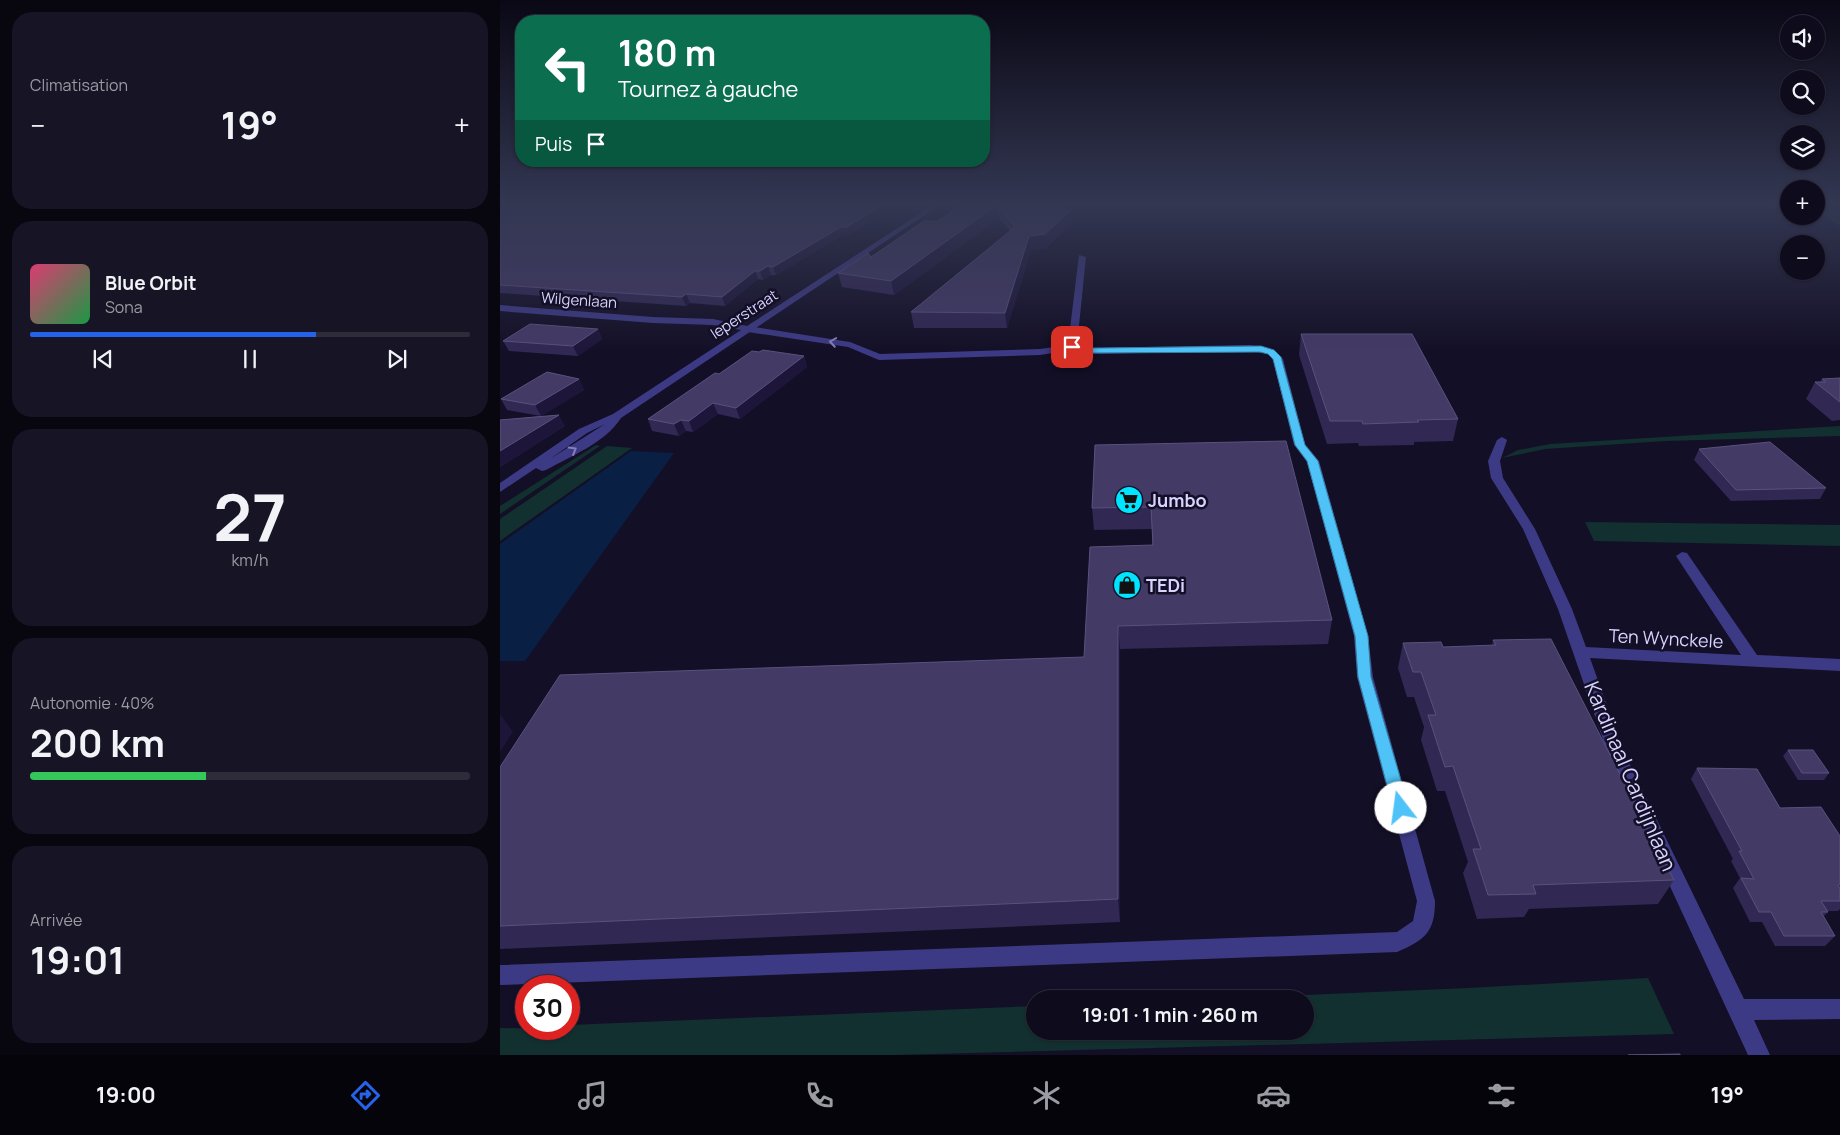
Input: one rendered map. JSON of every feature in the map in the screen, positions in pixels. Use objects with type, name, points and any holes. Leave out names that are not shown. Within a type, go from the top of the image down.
[{"type":"street","name":"Ieperstraat","points":[[500,490],[516,484],[598,434],[614,422],[617,416],[863,254]]},
{"type":"street","points":[[500,975],[1397,942],[1412,936],[1422,927],[1426,918],[1426,902],[1365,677],[1361,636],[1312,461],[1300,445],[1278,359],[1271,352],[1255,349],[1088,351],[1072,347],[1082,257]]},
{"type":"street","name":"Wilgenlaan","points":[[500,308],[655,320],[717,330],[764,331],[850,345],[879,357],[899,354],[1040,352],[1072,347]]},
{"type":"street","name":"Kardinaal Cardijnlaan","points":[[1502,440],[1494,461],[1497,478],[1529,529],[1565,609],[1578,652],[1614,748],[1759,1055]]},
{"type":"street","name":"Ten Wynckele","points":[[1682,556],[1752,660]]},
{"type":"street","name":"Ten Wynckele","points":[[1578,652],[1670,658],[1840,664]]},
{"type":"street","points":[[1738,1010],[1840,1009]]},
{"type":"green space","points":[[1840,426],[1840,436],[1666,441],[1545,449],[1502,458],[1518,450],[1550,444]]},
{"type":"green space","points":[[596,445],[600,446],[500,514],[500,506]]},
{"type":"green space","points":[[607,446],[632,448],[500,541],[500,519]]},
{"type":"green space","points":[[1585,522],[1840,525],[1840,546],[1594,541]]},
{"type":"green space","points":[[1648,978],[1674,1034],[895,1055],[500,1055],[500,1028],[515,1028],[515,1040],[580,1040],[580,1025],[1026,1006],[1026,1040],[1314,1040],[1314,995]]},
{"type":"water","points":[[631,451],[674,453],[525,661],[500,661],[500,544]]},
{"type":"building","points":[[500,254],[795,254],[773,267],[768,266],[760,271],[755,271],[722,297],[686,294],[682,297],[500,285]]},
{"type":"building","points":[[866,254],[871,257],[875,254],[928,254],[891,281],[838,273]]},
{"type":"building","points":[[982,254],[1023,254],[1005,313],[911,312]]},
{"type":"building","points":[[530,324],[598,329],[573,346],[503,341]]},
{"type":"building","points":[[1301,334],[1412,334],[1458,419],[1363,424],[1362,421],[1330,421]]},
{"type":"building","points":[[763,350],[804,356],[736,408],[713,403],[689,421],[681,420],[674,424],[648,419],[715,373],[719,374],[752,351],[759,352]]},
{"type":"building","points":[[547,372],[579,379],[535,405],[501,399]]},
{"type":"building","points":[[1840,378],[1840,402],[1815,382],[1826,382],[1822,379]]},
{"type":"building","points":[[559,415],[500,451],[500,420]]},
{"type":"building","points":[[1286,441],[1332,620],[1118,626],[1118,899],[500,926],[500,767],[560,675],[1084,657],[1090,547],[1153,545],[1151,507],[1092,508],[1095,445]]},
{"type":"building","points":[[1770,442],[1826,488],[1736,490],[1699,449]]},
{"type":"building","points":[[1551,639],[1674,880],[1533,885],[1536,894],[1488,895],[1473,849],[1481,849],[1453,766],[1445,767],[1428,715],[1436,715],[1421,672],[1413,672],[1403,643],[1441,642],[1443,647],[1496,645],[1493,640]]},
{"type":"building","points":[[1788,750],[1813,750],[1829,773],[1802,773]]},
{"type":"building","points":[[1697,768],[1757,769],[1780,808],[1821,807],[1840,836],[1840,884],[1838,885],[1840,901],[1821,901],[1828,912],[1821,912],[1835,936],[1784,936],[1771,912],[1759,912],[1741,878],[1754,879],[1739,851],[1742,851]]},
{"type":"building","points":[[1680,1054],[1680,1055],[1628,1055]]},
{"type":"place","name":"Jumbo","points":[[1129,500]]},
{"type":"place","name":"TEDi","points":[[1127,585]]},
{"type":"route","points":[[1072,347],[1088,351],[1250,348],[1271,352],[1278,359],[1300,445],[1312,461],[1361,636],[1365,677],[1401,808]]}]
